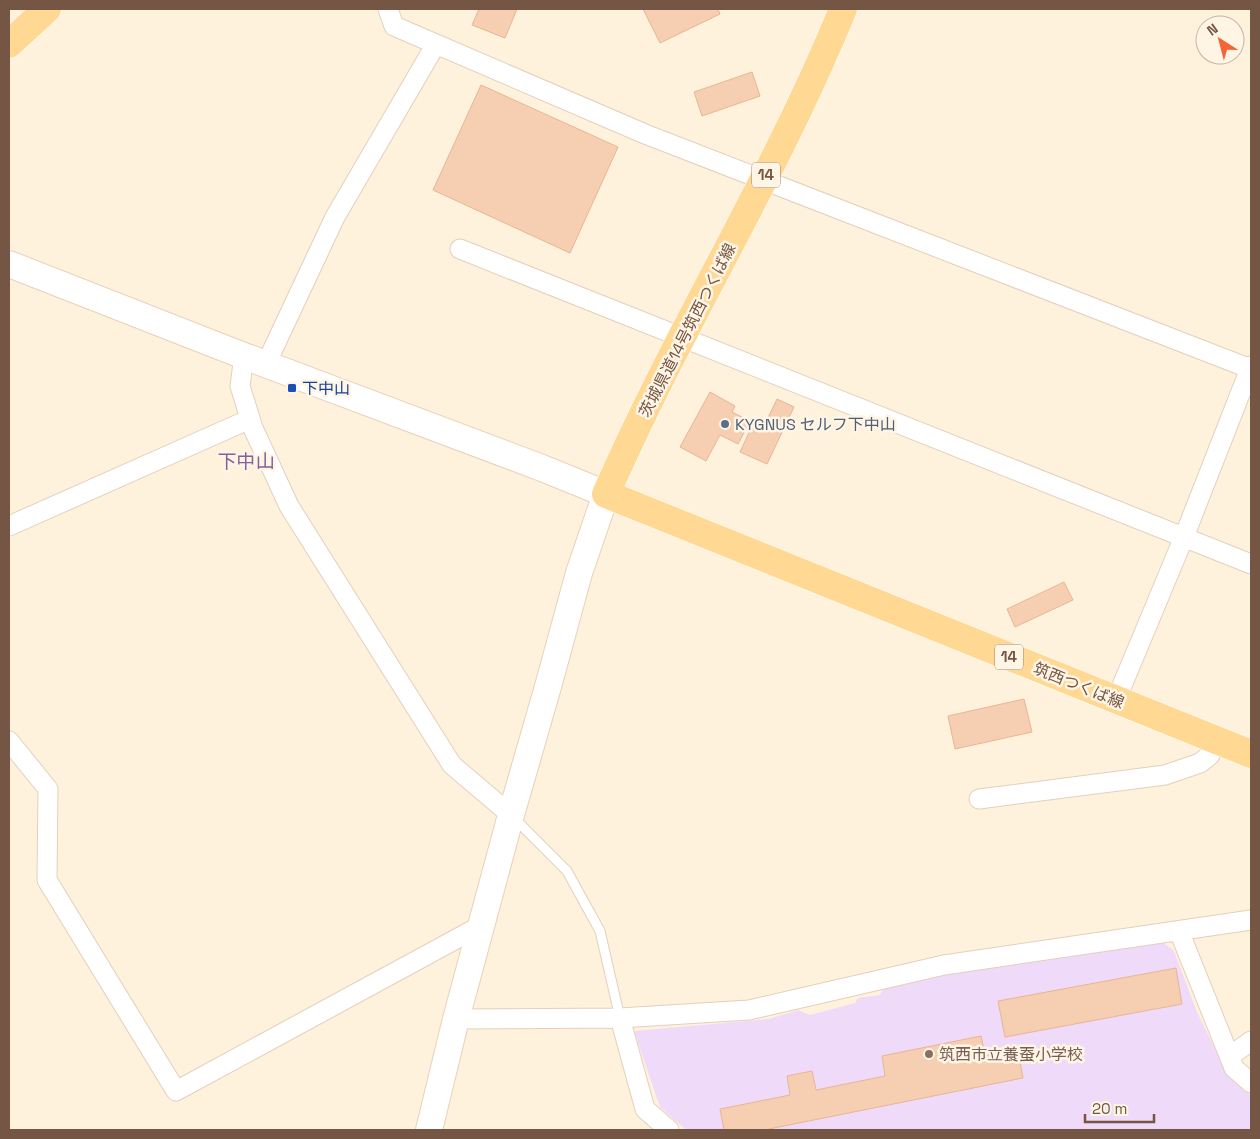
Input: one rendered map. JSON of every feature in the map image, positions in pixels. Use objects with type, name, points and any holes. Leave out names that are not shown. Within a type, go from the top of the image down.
[{"type":"main road","points":[[9,44],[47,9]]},
{"type":"main road","name":"茨城県道14号筑西つくば線","points":[[606,494],[624,453],[806,96],[843,9]]},
{"type":"main road","name":"筑西つくば線","points":[[606,494],[1251,754]]},
{"type":"street","points":[[388,9],[394,26],[645,134],[1251,367],[1184,537],[1116,700]]},
{"type":"street","points":[[436,44],[335,217],[240,386],[250,419],[289,506],[452,766],[511,815]]},
{"type":"street","points":[[460,250],[1251,564]]},
{"type":"street","points":[[9,264],[255,360],[525,461],[606,494],[579,573],[550,683],[511,815],[456,1019],[429,1130]]},
{"type":"street","points":[[9,526],[250,419]]},
{"type":"street","points":[[979,799],[1164,775],[1200,764],[1210,755],[1216,740]]},
{"type":"street","points":[[9,741],[48,789],[47,880],[176,1091],[482,924]]},
{"type":"street","points":[[456,1019],[620,1018],[749,1010],[944,965],[1251,920]]},
{"type":"street","points":[[1179,931],[1234,1068],[1251,1083]]},
{"type":"street","points":[[620,1018],[645,1108],[659,1127]]},
{"type":"street","points":[[1230,1056],[1251,1041]]},
{"type":"lane","points":[[511,815],[567,871],[600,931],[620,1018]]},
{"type":"shaded area","name":"筑西市立養蚕小学校","points":[[1164,943],[1174,951],[1197,1012],[1229,1077],[1251,1095],[1251,1130],[686,1130],[660,1107],[634,1031],[769,1019],[798,1010],[810,1015],[855,1003],[858,998],[880,995],[883,989],[946,974]]},
{"type":"building","points":[[479,9],[517,9],[505,38],[472,25]]},
{"type":"building","points":[[643,9],[718,9],[720,14],[660,43]]},
{"type":"building","points":[[752,72],[760,96],[702,116],[694,92]]},
{"type":"building","points":[[481,85],[618,147],[570,253],[433,190]]},
{"type":"building","points":[[710,392],[735,406],[732,412],[750,421],[738,444],[720,435],[706,461],[680,447]]},
{"type":"building","points":[[777,399],[794,407],[767,464],[740,452],[754,422],[764,426]]},
{"type":"building","points":[[1064,582],[1073,600],[1015,627],[1007,609]]},
{"type":"building","points":[[1024,699],[1032,732],[955,749],[948,716]]},
{"type":"building","points":[[1176,968],[1182,1004],[1005,1037],[998,1001]]},
{"type":"building","points":[[981,1036],[985,1056],[1018,1050],[1023,1078],[764,1130],[724,1130],[720,1109],[790,1095],[787,1076],[812,1071],[816,1090],[885,1076],[882,1056]]},
{"type":"place","name":"下中山","points":[[292,388]]},
{"type":"place","name":"KYGNUS セルフ下中山","points":[[725,424]]},
{"type":"place","name":"筑西市立養蚕小学校","points":[[929,1054]]},
{"type":"district","name":"下中山","points":[[246,461]]}]
